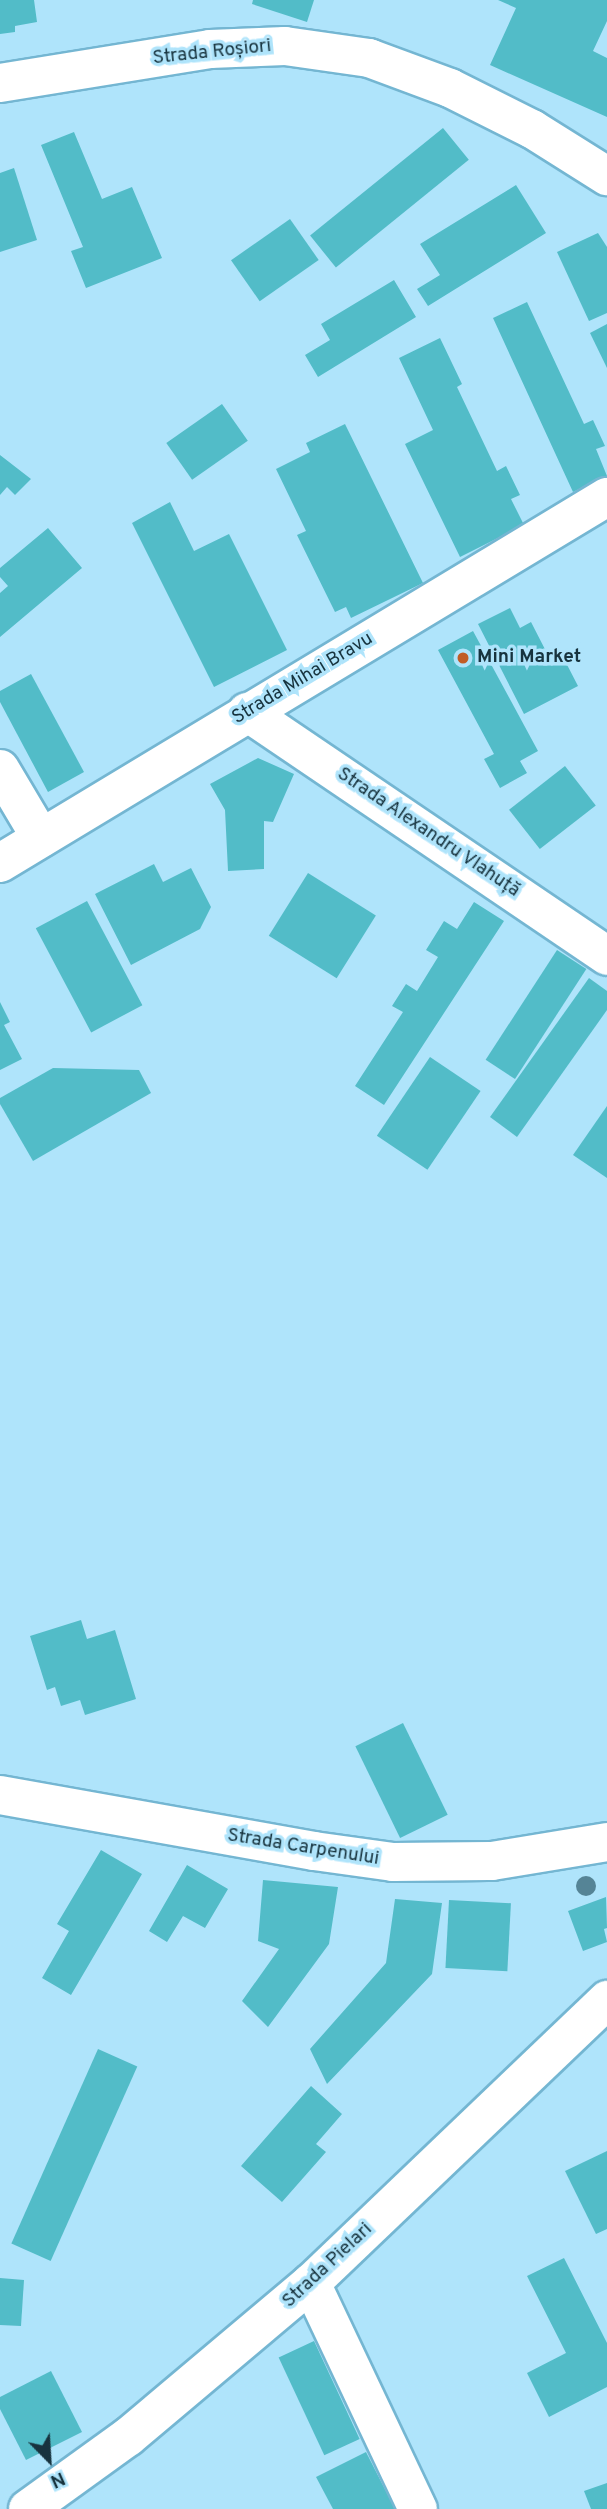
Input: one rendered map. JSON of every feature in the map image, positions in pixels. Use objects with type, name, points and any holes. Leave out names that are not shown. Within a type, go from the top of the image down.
[{"type":"street","name":"Strada Roșiori","points":[[0,83],[210,49],[285,46],[369,58],[450,88],[533,129],[607,176]]},
{"type":"street","name":"Strada Mihai Bravu","points":[[0,863],[607,497]]},
{"type":"street","name":"Strada Alexandru Vlahuță","points":[[247,712],[607,956]]},
{"type":"street","points":[[0,769],[41,838]]},
{"type":"street","name":"Strada Carpenului","points":[[0,1795],[302,1849],[393,1861],[492,1861],[607,1842]]},
{"type":"street","name":"Strada Pielari","points":[[28,2509],[128,2437],[311,2283],[607,2000]]},
{"type":"street","points":[[311,2283],[418,2509]]},
{"type":"building","points":[[0,0],[34,0],[37,22],[15,26],[15,32],[0,34]]},
{"type":"building","points":[[253,0],[314,0],[307,22],[252,4]]},
{"type":"building","points":[[498,0],[607,0],[607,21],[593,51],[607,58],[607,117],[490,65],[516,8]]},
{"type":"building","points":[[443,128],[469,160],[336,267],[310,236]]},
{"type":"building","points":[[74,132],[102,199],[132,187],[162,258],[86,288],[71,251],[83,247],[41,145]]},
{"type":"building","points":[[14,168],[37,240],[0,252],[0,173]]},
{"type":"building","points":[[516,185],[546,233],[428,306],[417,289],[440,275],[420,244]]},
{"type":"building","points":[[290,219],[319,260],[260,301],[231,260]]},
{"type":"building","points":[[598,233],[607,247],[607,313],[589,321],[557,252]]},
{"type":"building","points":[[394,280],[416,317],[318,377],[305,355],[330,340],[321,324]]},
{"type":"building","points":[[527,302],[584,424],[593,420],[605,446],[596,449],[607,476],[573,492],[493,318]]},
{"type":"building","points":[[607,324],[607,368],[590,333]]},
{"type":"building","points":[[440,338],[462,384],[457,387],[497,471],[506,466],[520,495],[511,499],[524,525],[460,557],[405,444],[433,430],[399,358]]},
{"type":"building","points":[[222,404],[248,441],[192,480],[166,443]]},
{"type":"building","points":[[345,424],[423,583],[351,618],[346,607],[335,612],[297,535],[306,531],[276,469],[310,452],[306,443]]},
{"type":"building","points":[[0,455],[31,479],[15,495],[7,487],[0,495]]},
{"type":"building","points":[[170,502],[194,551],[229,534],[287,650],[214,687],[132,523]]},
{"type":"building","points":[[48,528],[82,568],[0,637],[0,593],[8,586],[0,577],[0,568]]},
{"type":"building","points":[[510,608],[520,628],[531,622],[551,661],[562,655],[578,686],[524,714],[478,624]]},
{"type":"building","points":[[473,631],[538,751],[520,761],[527,773],[500,788],[484,759],[494,754],[438,650]]},
{"type":"building","points":[[31,674],[84,772],[48,792],[0,702],[0,691]]},
{"type":"building","points":[[258,758],[294,774],[273,822],[264,821],[264,869],[228,871],[225,810],[210,784]]},
{"type":"building","points":[[565,766],[596,805],[540,849],[509,810]]},
{"type":"building","points":[[154,864],[163,882],[191,868],[211,907],[200,929],[131,965],[95,894]]},
{"type":"building","points":[[308,873],[376,915],[337,978],[269,936]]},
{"type":"building","points":[[87,901],[142,1005],[91,1032],[36,928]]},
{"type":"building","points":[[474,902],[504,921],[384,1105],[355,1086],[403,1012],[392,1006],[406,984],[417,991],[438,957],[426,950],[444,921],[457,929]]},
{"type":"building","points":[[557,950],[586,969],[515,1079],[486,1060]]},
{"type":"building","points":[[589,978],[607,991],[607,1010],[517,1137],[490,1117]]},
{"type":"building","points":[[0,1002],[10,1022],[4,1025],[22,1059],[0,1070]]},
{"type":"building","points":[[430,1057],[481,1091],[427,1170],[377,1136]]},
{"type":"building","points":[[53,1068],[139,1070],[151,1093],[33,1161],[0,1104],[0,1098]]},
{"type":"building","points":[[607,1106],[607,1178],[573,1155]]},
{"type":"building","points":[[81,1620],[87,1639],[115,1630],[136,1699],[85,1715],[80,1700],[61,1706],[55,1687],[47,1690],[30,1636]]},
{"type":"building","points":[[403,1723],[448,1815],[400,1838],[355,1746]]},
{"type":"building","points":[[101,1850],[142,1874],[71,1995],[42,1978],[69,1931],[57,1924]]},
{"type":"building","points":[[187,1865],[228,1889],[205,1928],[183,1916],[167,1942],[149,1931]]},
{"type":"building","points":[[263,1880],[338,1887],[329,1944],[268,2027],[242,2001],[279,1949],[258,1941]]},
{"type":"building","points":[[606,1897],[607,1928],[604,1929],[607,1942],[583,1951],[568,1911]]},
{"type":"building","points":[[395,1899],[442,1903],[432,1974],[327,2084],[310,2049],[386,1963]]},
{"type":"building","points":[[449,1900],[511,1903],[507,1971],[445,1968]]},
{"type":"building","points":[[98,2049],[137,2066],[51,2261],[11,2244]]},
{"type":"building","points":[[311,2086],[342,2114],[316,2144],[326,2152],[282,2202],[241,2166]]},
{"type":"building","points":[[607,2151],[607,2229],[596,2234],[565,2171]]},
{"type":"building","points":[[564,2258],[607,2343],[607,2387],[549,2417],[527,2373],[566,2353],[527,2276]]},
{"type":"building","points":[[0,2278],[24,2280],[21,2326],[0,2325]]},
{"type":"building","points":[[314,2341],[360,2439],[324,2455],[279,2357]]},
{"type":"building","points":[[51,2371],[82,2432],[26,2460],[0,2409],[0,2397]]},
{"type":"building","points":[[366,2452],[395,2509],[333,2509],[316,2477]]},
{"type":"building","points":[[607,2483],[607,2509],[591,2509],[584,2491]]},
{"type":"place","name":"Mini Market","points":[[463,658]]}]
